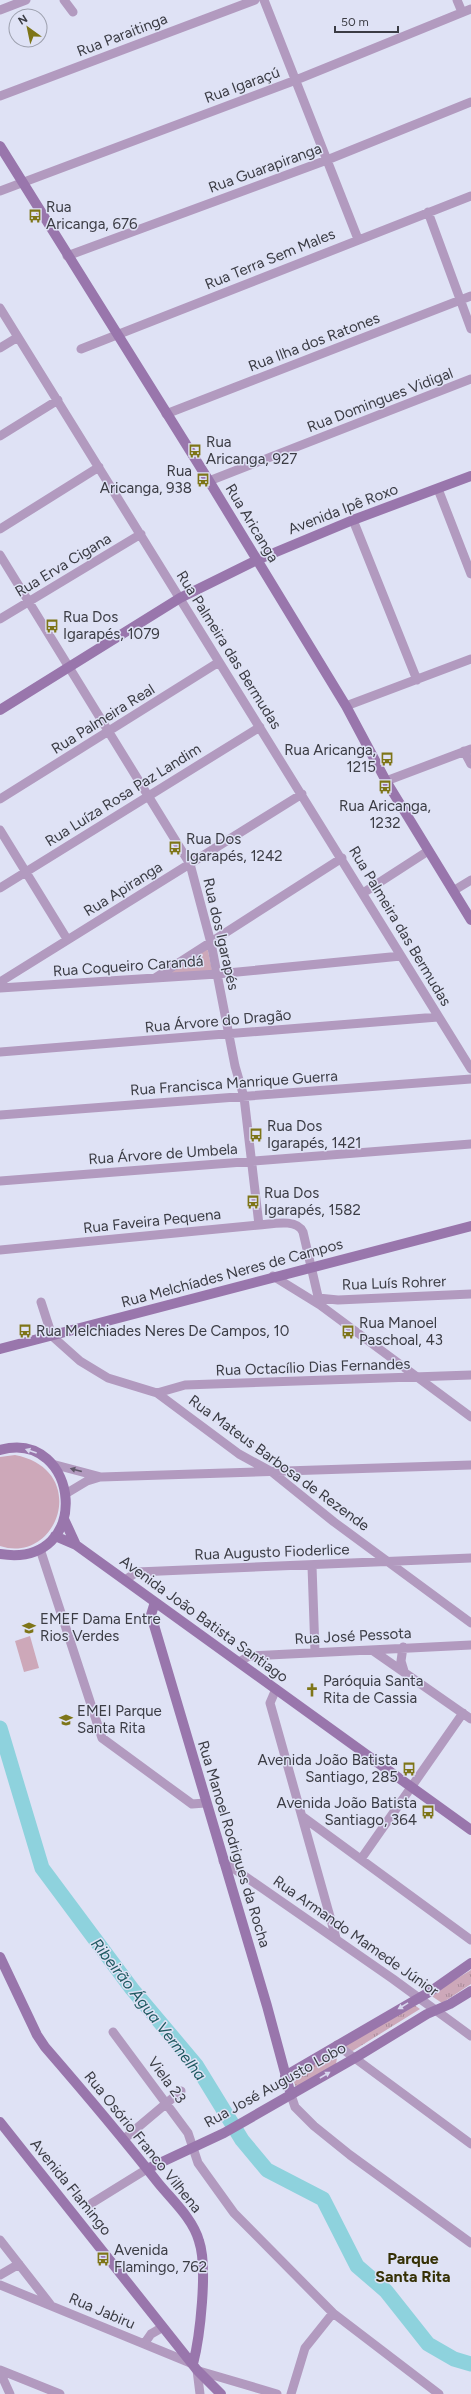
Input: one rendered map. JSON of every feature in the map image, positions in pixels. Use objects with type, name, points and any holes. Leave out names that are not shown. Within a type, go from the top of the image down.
[{"type":"street","points":[[0,10],[26,0]]},
{"type":"street","points":[[64,0],[73,12]]},
{"type":"street","name":"Rua Paraitinga","points":[[0,96],[255,0]]},
{"type":"street","points":[[264,0],[358,239]]},
{"type":"street","points":[[457,0],[467,11]]},
{"type":"street","name":"Rua Igaraçú","points":[[0,191],[296,80],[467,11]]},
{"type":"street","name":"Rua Guarapiranga","points":[[67,256],[327,160],[471,102]]},
{"type":"street","name":"Rua Aricanga","points":[[0,146],[67,256],[209,481],[346,706],[386,781],[471,920]]},
{"type":"street","name":"Rua Terra Sem Males","points":[[81,349],[358,239],[471,196]]},
{"type":"street","points":[[428,212],[471,329]]},
{"type":"street","name":"Rua Ilha dos Ratones","points":[[166,414],[471,296]]},
{"type":"street","name":"Rua Palmeira das Bermudas","points":[[0,308],[342,858],[471,1069]]},
{"type":"street","points":[[0,348],[18,337]]},
{"type":"street","name":"Rua Domingues Vidigal","points":[[209,481],[471,379]]},
{"type":"street","points":[[0,436],[58,400]]},
{"type":"street","points":[[0,529],[99,467]]},
{"type":"street","name":"Avenida Ipê Roxo","points":[[0,710],[180,598],[257,560],[353,520],[471,476]]},
{"type":"street","points":[[438,489],[471,574]]},
{"type":"street","points":[[353,520],[417,680]]},
{"type":"street","name":"Rua Erva Cigana","points":[[0,619],[141,534]]},
{"type":"street","name":"Rua dos Igarapés","points":[[0,555],[190,864],[211,943],[228,1034],[244,1097],[253,1161],[259,1225]]},
{"type":"street","points":[[346,706],[471,659]]},
{"type":"street","name":"Rua Palmeira Real","points":[[0,798],[109,732],[219,662]]},
{"type":"street","name":"Rua Luíza Rosa Paz Landim","points":[[0,888],[260,727]]},
{"type":"street","points":[[386,781],[467,750],[471,764]]},
{"type":"street","name":"Rua Apiranga","points":[[0,982],[302,794]]},
{"type":"street","points":[[0,830],[67,940]]},
{"type":"street","points":[[363,893],[428,851]]},
{"type":"street","points":[[153,979],[342,858]]},
{"type":"street","points":[[453,891],[471,880]]},
{"type":"street","name":"Rua Coqueiro Carandá","points":[[0,988],[216,974],[401,956]]},
{"type":"street","name":"Rua Árvore do Dragão","points":[[0,1052],[438,1017]]},
{"type":"street","name":"Rua Francisca Manrique Guerra","points":[[0,1115],[471,1079]]},
{"type":"street","name":"Rua Árvore de Umbela","points":[[0,1181],[471,1144]]},
{"type":"street","name":"Rua Faveira Pequena","points":[[0,1250],[259,1225],[294,1223],[299,1226],[303,1232],[312,1267]]},
{"type":"street","name":"Rua Melchíades Neres de Campos","points":[[0,1349],[273,1276],[471,1226]]},
{"type":"street","points":[[312,1267],[319,1302]]},
{"type":"street","points":[[273,1276],[319,1302],[471,1417]]},
{"type":"street","name":"Rua Luís Rohrer","points":[[319,1302],[471,1294]]},
{"type":"street","points":[[41,1302],[52,1336]]},
{"type":"street","name":"Rua Mateus Barbosa de Rezende","points":[[52,1336],[91,1369],[108,1378],[157,1393],[239,1454],[272,1472],[334,1522],[390,1561],[471,1623]]},
{"type":"street","name":"Rua Octacílio Dias Fernandes","points":[[157,1393],[185,1385],[471,1375]]},
{"type":"street","points":[[0,1450],[18,1448],[30,1450],[52,1464],[101,1476],[471,1465]]},
{"type":"street","points":[[0,1554],[12,1556],[27,1554],[40,1549],[55,1536],[64,1519],[67,1506],[67,1493],[62,1477],[52,1464]]},
{"type":"street","points":[[67,1493],[87,1481],[101,1476]]},
{"type":"street","name":"Avenida João Batista Santiago","points":[[64,1519],[76,1545]]},
{"type":"street","name":"Avenida João Batista Santiago","points":[[55,1536],[76,1545],[471,1830]]},
{"type":"street","points":[[40,1549],[99,1733],[104,1742],[192,1804],[205,1803]]},
{"type":"street","name":"Rua Augusto Fioderlice","points":[[125,1580],[137,1572],[312,1566],[471,1558]]},
{"type":"street","points":[[312,1566],[315,1652]]},
{"type":"street","name":"Rua Manoel Rodrigues da Rocha","points":[[155,1602],[151,1615],[205,1803],[267,2006],[291,2095]]},
{"type":"street","name":"Rua José Pessota","points":[[239,1662],[249,1656],[372,1650],[470,1643]]},
{"type":"street","points":[[403,1647],[401,1661],[404,1671]]},
{"type":"street","points":[[372,1650],[471,1719]]},
{"type":"street","points":[[276,1689],[270,1703],[336,1938]]},
{"type":"street","points":[[361,1859],[463,1713]]},
{"type":"street","points":[[303,1817],[471,1940]]},
{"type":"street","name":"Rua Armando Mamede Júnior","points":[[223,1861],[336,1938],[471,2036]]},
{"type":"street","name":"Rua Osório Franco Vilhena","points":[[0,1957],[3,1970],[37,2035],[45,2047],[124,2139],[185,2215],[200,2242],[202,2259],[200,2329],[197,2368]]},
{"type":"street","name":"Rua José Augusto Lobo","points":[[285,2076],[418,1997],[431,1991],[471,1963]]},
{"type":"street","name":"Rua José Augusto Lobo","points":[[92,2203],[147,2168],[224,2133],[471,1991]]},
{"type":"street","name":"Viela 23","points":[[113,2032],[188,2133],[198,2163],[234,2213],[333,2313],[439,2394]]},
{"type":"street","points":[[336,2045],[471,2144]]},
{"type":"street","points":[[124,2139],[181,2091]]},
{"type":"street","points":[[291,2095],[295,2107],[314,2126],[350,2155],[471,2243]]},
{"type":"street","name":"Avenida Flamingo","points":[[0,2122],[197,2368],[221,2394]]},
{"type":"street","points":[[0,2240],[50,2304]]},
{"type":"street","points":[[0,2275],[19,2264]]},
{"type":"street","name":"Rua Jabiru","points":[[0,2285],[50,2304],[197,2368],[277,2394]]},
{"type":"street","points":[[291,2394],[305,2348],[333,2313]]},
{"type":"street","points":[[144,2344],[151,2334],[164,2327]]},
{"type":"street","points":[[197,2368],[200,2394]]},
{"type":"street","points":[[0,2371],[10,2394]]},
{"type":"street","points":[[0,2371],[60,2394]]},
{"type":"green space","points":[[206,942],[213,974],[146,979]]},
{"type":"green space","points":[[15,1455],[39,1464],[53,1478],[59,1495],[58,1513],[50,1530],[38,1542],[20,1548],[0,1546],[0,1457]]},
{"type":"green space","points":[[30,1636],[39,1668],[24,1672],[15,1641]]},
{"type":"green space","points":[[471,1970],[471,1984],[442,2003],[430,1995]]},
{"type":"green space","points":[[413,2004],[420,2009],[351,2052],[345,2049],[346,2044]]},
{"type":"green space","points":[[330,2054],[337,2058],[336,2064],[296,2087],[293,2080],[295,2074]]},
{"type":"waterway","name":"Ribeirão Água Vermelha","points":[[0,1728],[42,1868],[132,1989],[196,2065],[242,2140],[267,2170],[323,2199],[357,2266],[386,2291],[428,2344],[454,2359],[471,2364]]},
{"type":"place","name":"Rua Aricanga, 676","points":[[35,216]]},
{"type":"place","name":"Rua Aricanga, 927","points":[[195,451]]},
{"type":"place","name":"Rua Aricanga, 938","points":[[203,480]]},
{"type":"place","name":"Rua Dos Igarapés, 1079","points":[[52,626]]},
{"type":"place","name":"Rua Aricanga, 1215","points":[[387,759]]},
{"type":"place","name":"Rua Aricanga, 1232","points":[[385,787]]},
{"type":"place","name":"Rua Dos Igarapés, 1242","points":[[175,848]]},
{"type":"place","name":"Rua Dos Igarapés, 1421","points":[[256,1135]]},
{"type":"place","name":"Rua Dos Igarapés, 1582","points":[[253,1202]]},
{"type":"place","name":"Rua Melchiades Neres De Campos, 10","points":[[25,1331]]},
{"type":"place","name":"Rua Manoel Paschoal, 43","points":[[348,1332]]},
{"type":"place","name":"EMEF Dama Entre Rios Verdes","points":[[29,1628]]},
{"type":"place","name":"Paróquia Santa Rita de Cassia","points":[[312,1690]]},
{"type":"place","name":"EMEI Parque Santa Rita","points":[[66,1720]]},
{"type":"place","name":"Avenida João Batista Santiago, 285","points":[[409,1769]]},
{"type":"place","name":"Avenida João Batista Santiago, 364","points":[[428,1812]]},
{"type":"place","name":"Avenida Flamingo, 762","points":[[103,2259]]},
{"type":"district","name":"Parque Santa Rita","points":[[413,2267]]}]
